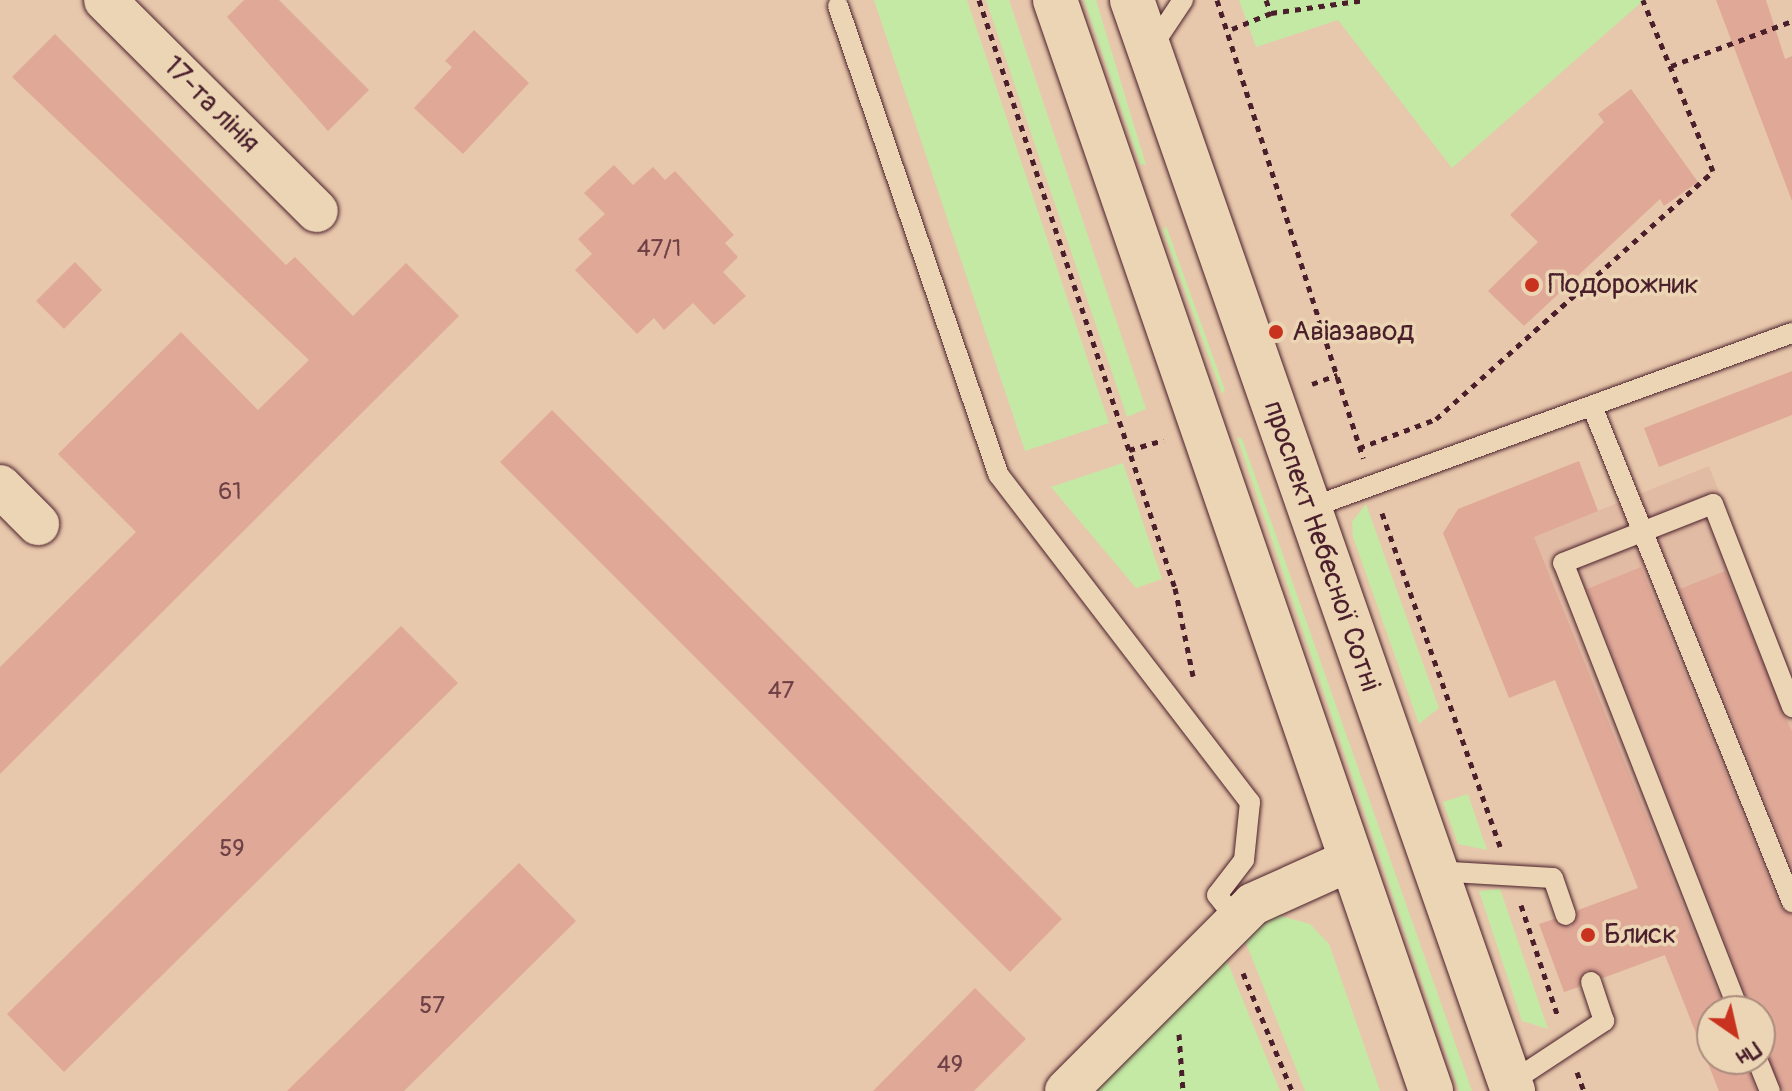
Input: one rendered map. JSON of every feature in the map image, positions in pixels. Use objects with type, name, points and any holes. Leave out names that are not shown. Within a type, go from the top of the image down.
[{"type":"main road","points":[[1055,0],[1346,862],[1431,1091]]},
{"type":"main road","name":"проспект Небесної Сотні","points":[[1132,0],[1193,185],[1512,1087]]},
{"type":"main road","points":[[1126,206],[1193,185]]},
{"type":"street","name":"17-та лінія","points":[[105,0],[317,211]]},
{"type":"street","points":[[0,486],[38,524]]},
{"type":"street","points":[[1066,1091],[1253,904],[1346,862]]},
{"type":"lane","points":[[1149,51],[1183,0]]},
{"type":"lane","points":[[838,6],[998,474],[1250,802],[1244,860],[1217,895],[1232,926]]},
{"type":"lane","points":[[1307,509],[1792,333]]},
{"type":"lane","points":[[1592,406],[1792,902]]},
{"type":"lane","points":[[1733,995],[1563,563],[1713,504],[1792,707]]},
{"type":"lane","points":[[1434,871],[1553,878],[1566,915]]},
{"type":"lane","points":[[1512,1087],[1604,1021],[1591,982]]},
{"type":"path","points":[[979,0],[1175,588],[1208,747]]},
{"type":"path","points":[[1266,0],[1271,13]]},
{"type":"path","points":[[1232,29],[1271,13],[1365,0]]},
{"type":"path","points":[[1359,448],[1436,419],[1713,171],[1643,0]]},
{"type":"path","points":[[1221,1],[1359,448],[1584,1091]]},
{"type":"path","points":[[1671,66],[1792,21]]},
{"type":"path","points":[[1129,450],[1169,439]]},
{"type":"path","points":[[1232,926],[1292,1091]]},
{"type":"shaded area","points":[[1709,466],[1792,675],[1792,1091],[1719,1091],[1713,1075],[1776,1075],[1776,995],[1696,995],[1696,1033],[1503,549]]},
{"type":"green space","points":[[874,0],[967,0],[1109,423],[1025,451]]},
{"type":"green space","points":[[986,0],[1009,0],[1146,409],[1127,417]]},
{"type":"green space","points":[[1084,0],[1096,0],[1146,165],[1140,164]]},
{"type":"green space","points":[[1239,0],[1644,0],[1452,168],[1338,20],[1256,47]]},
{"type":"green space","points":[[1166,226],[1225,390],[1222,394],[1163,230]]},
{"type":"green space","points":[[1237,437],[1242,439],[1472,1091],[1459,1091]]},
{"type":"green space","points":[[1123,463],[1162,579],[1136,588],[1051,487]]},
{"type":"green space","points":[[1366,504],[1439,708],[1419,724],[1353,537],[1352,522]]},
{"type":"green space","points":[[1468,794],[1487,850],[1458,844],[1443,802]]},
{"type":"green space","points":[[1500,889],[1548,1029],[1522,1021],[1479,891]]},
{"type":"green space","points":[[1277,915],[1310,924],[1329,944],[1380,1091],[1305,1091],[1244,938]]},
{"type":"green space","points":[[1225,956],[1280,1091],[1089,1091]]},
{"type":"building","points":[[244,0],[279,0],[369,90],[328,131],[227,17]]},
{"type":"building","points":[[1716,0],[1766,0],[1785,59],[1792,56],[1792,201]]},
{"type":"building","points":[[474,30],[529,83],[463,154],[414,108],[452,67],[445,61]]},
{"type":"building","points":[[55,34],[286,265],[295,257],[353,316],[406,263],[459,316],[0,774],[0,667],[136,532],[58,454],[181,332],[258,410],[309,360],[12,77]]},
{"type":"building","points":[[1631,89],[1698,182],[1664,206],[1660,199],[1524,326],[1488,291],[1538,242],[1510,215],[1604,122],[1598,114]]},
{"type":"building","points":[[614,165],[633,185],[653,167],[665,180],[675,171],[734,235],[725,243],[738,257],[723,272],[746,296],[714,325],[693,303],[664,330],[654,318],[637,334],[575,270],[592,254],[578,239],[605,214],[584,193]]},
{"type":"building","points":[[75,262],[102,290],[64,329],[36,301]]},
{"type":"building","points":[[1792,371],[1792,415],[1659,467],[1644,428]]},
{"type":"building","points":[[552,410],[1062,919],[1010,972],[500,462]]},
{"type":"building","points":[[1579,461],[1598,511],[1534,537],[1719,995],[1696,995],[1696,1033],[1665,955],[1603,978],[1586,970],[1579,987],[1564,992],[1539,924],[1554,919],[1571,927],[1578,910],[1638,888],[1555,680],[1509,698],[1443,533],[1458,509]]},
{"type":"building","points":[[1641,567],[1780,907],[1792,915],[1792,1091],[1783,1091],[1775,1075],[1776,995],[1746,995],[1587,589]]},
{"type":"building","points":[[1725,571],[1792,732],[1792,867],[1680,589]]},
{"type":"building","points":[[401,626],[458,683],[64,1072],[7,1014]]},
{"type":"building","points":[[519,863],[576,921],[404,1091],[287,1091]]},
{"type":"building","points":[[975,988],[1026,1039],[974,1091],[873,1091]]},
{"type":"building","points":[[1713,1075],[1750,1075],[1756,1091],[1719,1091]]},
{"type":"place","name":"Подорожник","points":[[1532,285]]},
{"type":"place","name":"Авіазавод","points":[[1276,332]]},
{"type":"place","name":"Блиск","points":[[1588,935]]}]
